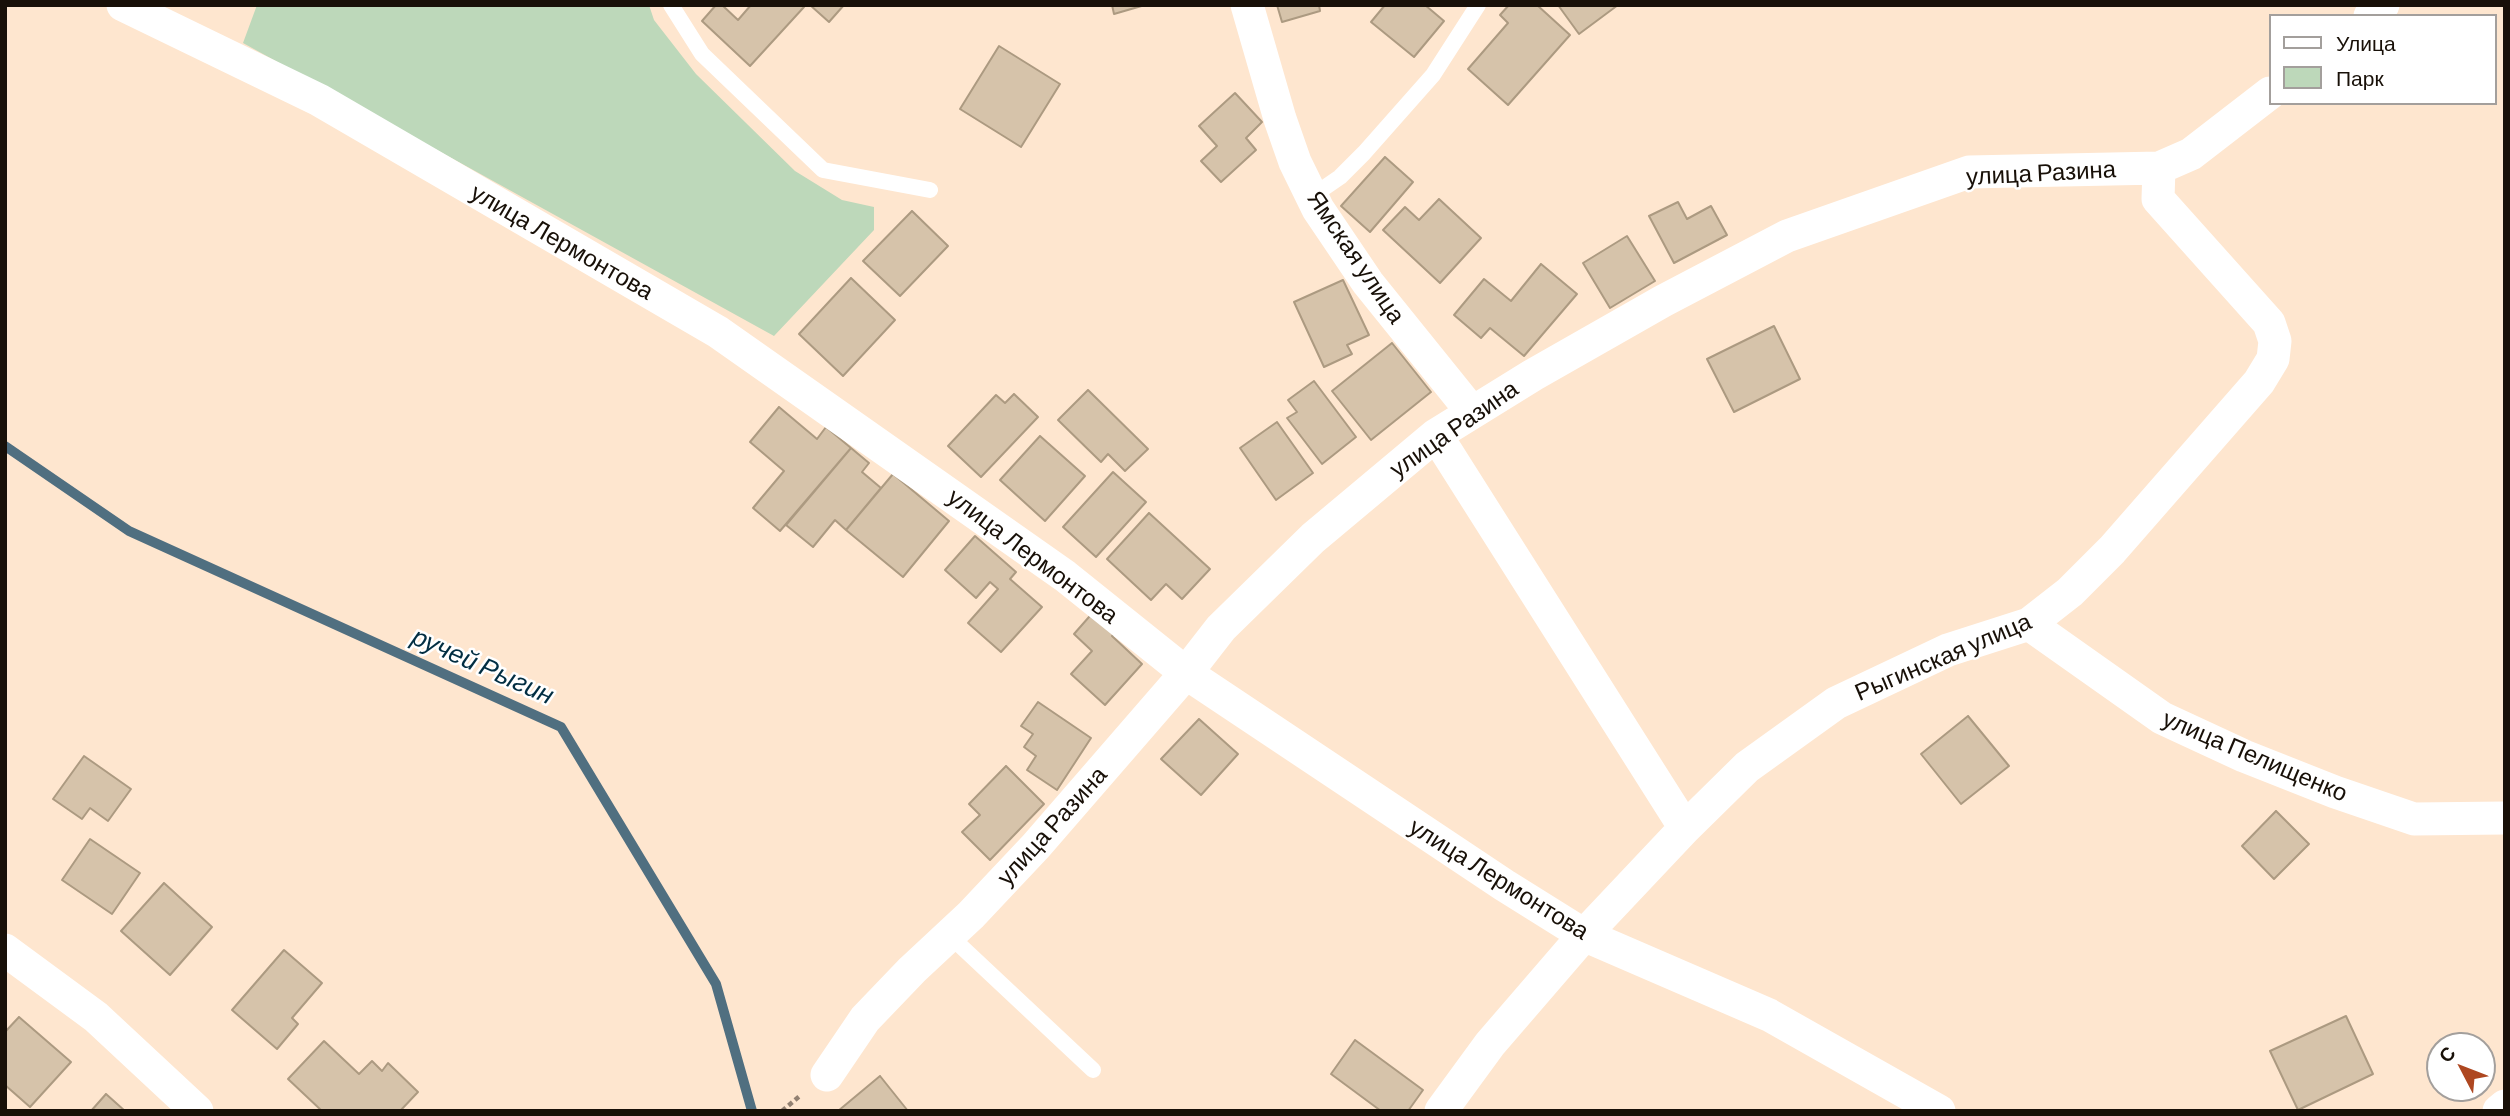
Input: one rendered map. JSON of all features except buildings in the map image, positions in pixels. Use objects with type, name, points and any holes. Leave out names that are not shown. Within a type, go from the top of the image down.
[{"type":"street","name":"улица Лермонтова","points":[[123,5],[318,100],[718,332],[1065,576],[1186,673],[1504,885],[1584,935],[1769,1015],[1939,1111]]},
{"type":"street","name":"Ямская улица","points":[[1247,5],[1280,119],[1311,197],[1368,283],[1472,412]]},
{"type":"street","name":"улица Разина","points":[[827,1075],[865,1019],[971,915],[1036,846],[1186,673],[1221,628],[1314,538],[1436,435],[1663,300],[1787,236],[1969,172],[2158,168],[2191,154],[2268,95]]},
{"type":"street","name":"Рыгинская улица","points":[[1441,1111],[1490,1044],[1584,935],[1747,767],[1836,703],[1948,650],[2029,624],[2070,592],[2112,550],[2259,382],[2273,359],[2275,341],[2269,323],[2158,199],[2158,168]]},
{"type":"street","points":[[1436,435],[1685,828]]},
{"type":"street","name":"улица Пелищенко","points":[[2029,624],[2162,718],[2244,756],[2335,792],[2414,819],[2505,818]]},
{"type":"street","points":[[5,950],[96,1017],[197,1111]]},
{"type":"street","points":[[2499,1111],[2505,1106]]},
{"type":"lane","points":[[671,5],[702,54],[823,170],[930,190]]},
{"type":"lane","points":[[1311,197],[1340,177],[1433,75],[1478,5]]},
{"type":"lane","points":[[948,935],[1093,1070]]},
{"type":"green space","points":[[257,5],[649,5],[654,20],[696,74],[795,171],[842,200],[874,207],[874,230],[774,336],[243,43]]},
{"type":"waterway","name":"ручей Рыгин","points":[[5,446],[129,531],[561,727],[716,984],[752,1111]]}]
